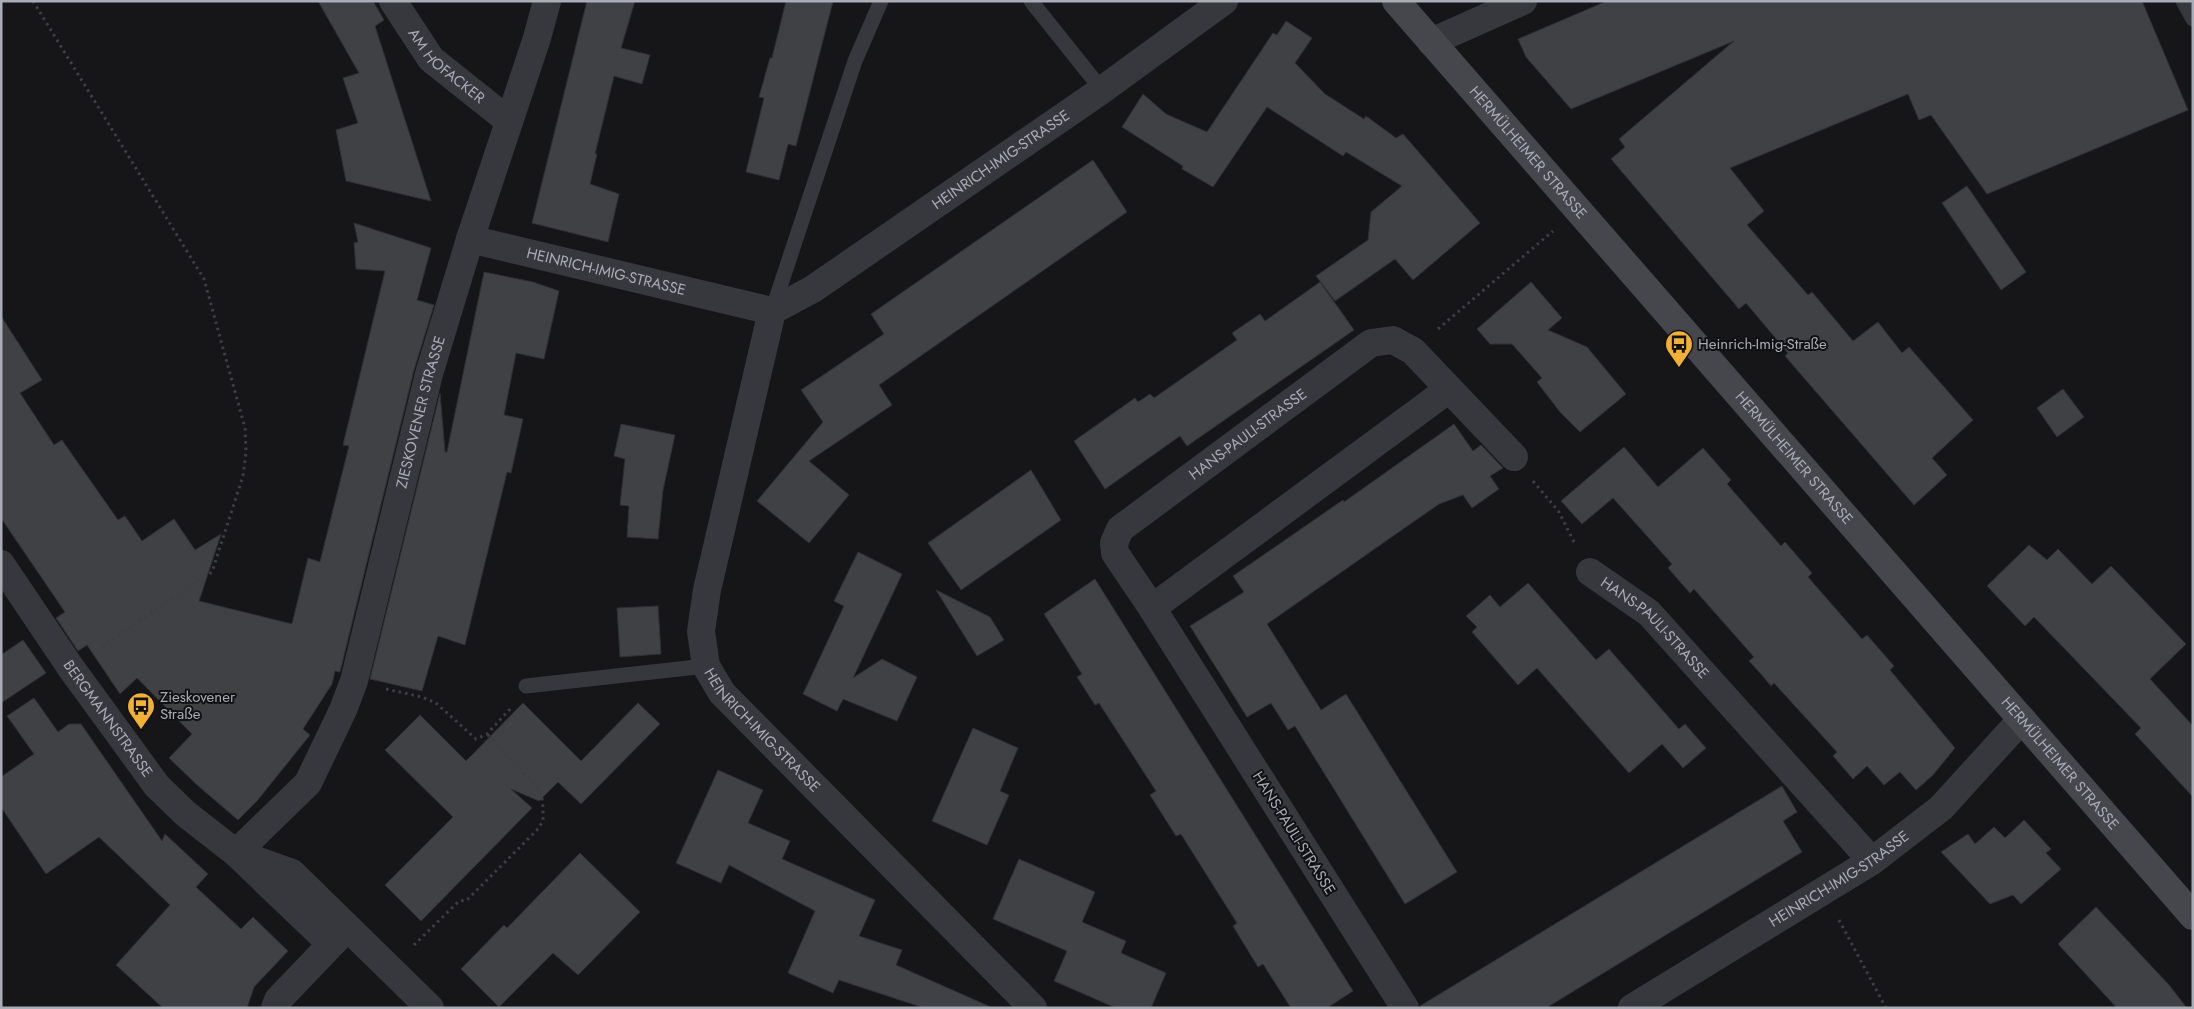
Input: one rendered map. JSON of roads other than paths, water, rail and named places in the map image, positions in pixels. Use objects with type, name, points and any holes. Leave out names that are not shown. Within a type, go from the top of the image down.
[{"type":"street","name":"AM HOFACKER","points":[[393,1],[431,59],[509,121]]},
{"type":"street","name":"ZIESKOVENER STRASSE","points":[[236,853],[308,783],[343,710],[354,681],[429,374],[470,239],[537,38],[546,1]]},
{"type":"street","name":"HEINRICH-IMIG-STRASSE","points":[[470,239],[772,310],[814,289],[1102,90],[1224,1]]},
{"type":"street","name":"HERMÜLHEIMER STRASSE","points":[[1396,1],[2193,916]]},
{"type":"street","points":[[1431,42],[1523,1]]},
{"type":"street","name":"HEINRICH-IMIG-STRASSE","points":[[772,310],[707,590],[700,631],[706,666],[722,693],[1033,1008]]},
{"type":"street","name":"HANS-PAULI-STRASSE","points":[[1405,1008],[1152,608],[1115,553],[1114,543],[1120,528],[1371,343],[1393,340],[1413,351],[1514,457]]},
{"type":"street","points":[[1152,608],[1449,389]]},
{"type":"street","name":"BERGMANNSTRASSE","points":[[1,564],[71,668],[157,786],[186,814],[339,935],[390,969],[430,1008]]},
{"type":"street","name":"HANS-PAULI-STRASSE","points":[[1590,572],[1649,613],[1872,861]]},
{"type":"street","name":"HEINRICH-IMIG-STRASSE","points":[[1632,1008],[1872,861],[1941,808],[2022,719]]},
{"type":"street","name":"BERGMANNSTRASSE","points":[[236,853],[292,873],[339,935]]},
{"type":"street","points":[[275,1008],[278,1000],[339,935]]},
{"type":"lane","points":[[772,310],[855,62],[881,1]]},
{"type":"lane","points":[[1030,1],[1102,90]]},
{"type":"lane","points":[[2183,1],[2193,19]]},
{"type":"lane","points":[[526,686],[706,666]]},
{"type":"place","name":"Heinrich-Imig-Straße","points":[[1679,368]]},
{"type":"place","name":"Zieskovener Straße","points":[[141,730]]}]
